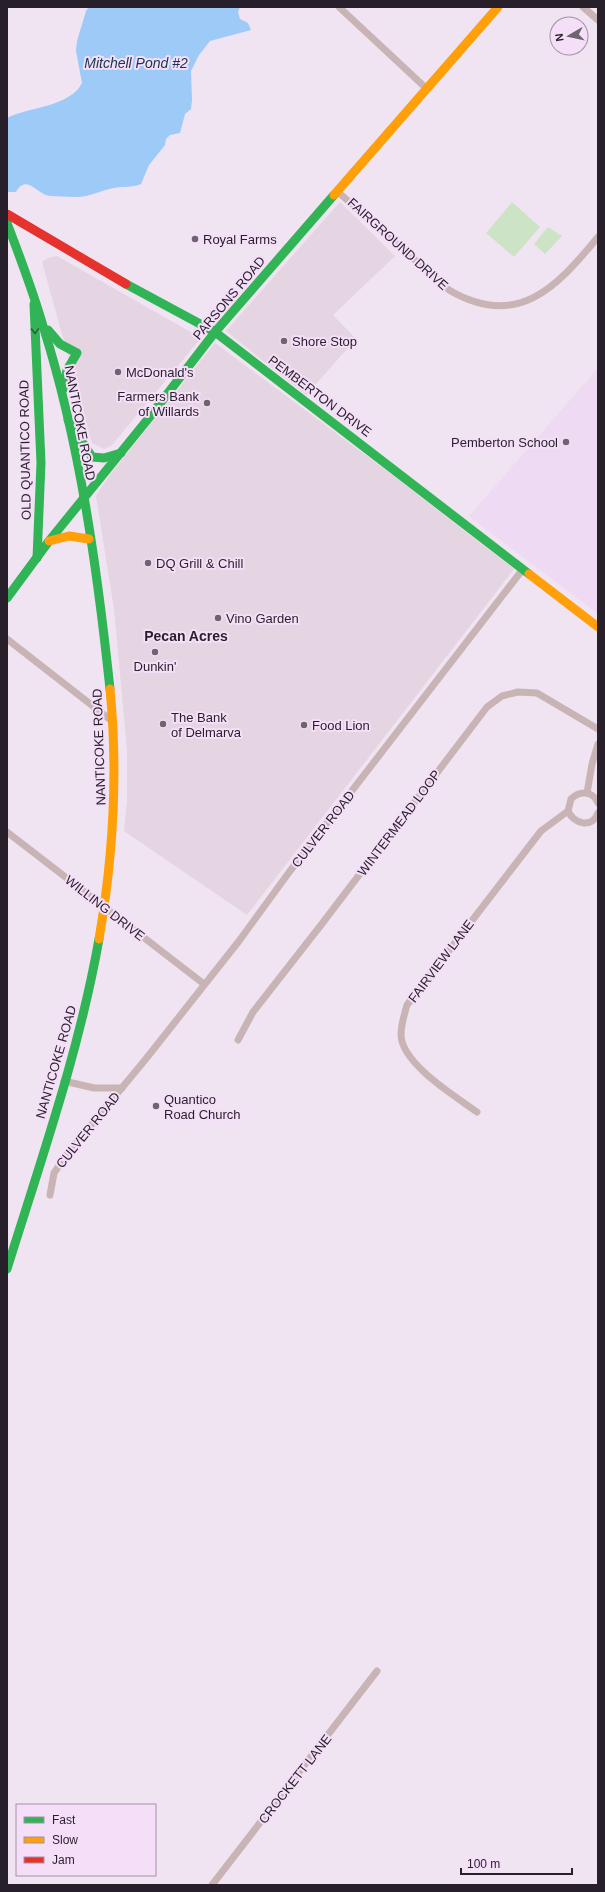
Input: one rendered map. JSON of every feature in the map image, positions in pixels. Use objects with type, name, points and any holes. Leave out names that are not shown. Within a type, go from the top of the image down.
[{"type":"street","points":[[339,7],[427,90]]},
{"type":"street","name":"PARSONS ROAD","points":[[36,558],[215,332],[498,7]]},
{"type":"street","points":[[582,7],[598,20]]},
{"type":"street","name":"FAIRGROUND DRIVE","points":[[338,192],[421,267],[449,290],[464,299],[486,305],[524,302],[545,292],[572,268],[598,237]]},
{"type":"street","name":"PEMBERTON DRIVE","points":[[7,214],[139,292],[215,332],[598,627]]},
{"type":"street","name":"NANTICOKE ROAD","points":[[7,223],[34,292],[44,324],[62,396],[82,499],[106,652],[112,720],[114,775],[113,828],[104,908],[87,1001],[7,1269]]},
{"type":"street","name":"OLD QUANTICO ROAD","points":[[34,292],[40,492],[36,558]]},
{"type":"street","points":[[44,324],[55,339],[68,350],[77,353],[69,362],[65,373],[62,396]]},
{"type":"street","points":[[66,417],[92,457],[104,458],[120,453]]},
{"type":"street","points":[[49,541],[57,537],[66,536],[89,539]]},
{"type":"street","points":[[7,598],[36,558]]},
{"type":"street","name":"CULVER ROAD","points":[[50,1195],[54,1173],[67,1154],[122,1088],[204,984],[523,569]]},
{"type":"street","points":[[7,639],[112,720]]},
{"type":"street","name":"WINTERMEAD LOOP","points":[[238,1040],[253,1012],[488,707],[502,696],[518,692],[537,693],[598,729]]},
{"type":"street","points":[[587,793],[592,764],[598,744]]},
{"type":"street","points":[[598,803],[596,798],[587,793],[578,793],[569,804],[568,811],[574,820],[582,823],[587,823],[598,815]]},
{"type":"street","name":"FAIRVIEW LANE","points":[[477,1112],[430,1077],[410,1058],[401,1036],[402,1020],[407,1005],[541,831],[568,811]]},
{"type":"street","name":"WILLING DRIVE","points":[[7,832],[204,984]]},
{"type":"street","name":"CULVER ROAD","points":[[64,1081],[94,1088],[122,1088]]},
{"type":"street","name":"CROCKETT LANE","points":[[212,1885],[377,1671]]},
{"type":"shaded area","points":[[340,202],[395,256],[333,315],[356,339],[306,395],[226,331]]},
{"type":"shaded area","points":[[57,256],[201,338],[111,446],[104,449],[92,443],[42,262],[48,258]]},
{"type":"shaded area","points":[[215,343],[387,471],[514,569],[247,915],[124,831],[127,800],[127,750],[114,609],[96,496],[109,476]]},
{"type":"shaded area","name":"Pemberton School","points":[[598,368],[598,614],[469,516]]},
{"type":"green space","points":[[512,202],[540,227],[514,257],[486,233]]},
{"type":"green space","points":[[548,227],[562,236],[545,254],[534,244]]},
{"type":"water","name":"Mitchell Pond #2","points":[[89,7],[240,7],[238,12],[240,19],[248,23],[251,30],[210,41],[199,55],[191,71],[191,109],[185,114],[180,133],[170,135],[166,139],[165,145],[149,165],[141,184],[117,187],[79,197],[45,195],[32,186],[24,184],[16,192],[7,192],[7,118],[59,102],[76,91],[82,83],[76,51],[77,41],[86,11]]},
{"type":"traffic: fast","points":[[7,598],[49,541],[148,419],[215,332],[334,195]]},
{"type":"traffic: fast","points":[[7,223],[26,274],[56,370],[77,460],[93,551],[110,689]]},
{"type":"traffic: fast","points":[[126,284],[215,332],[529,574]]},
{"type":"traffic: fast","points":[[34,304],[41,463],[37,558]]},
{"type":"traffic: fast","points":[[48,330],[60,344],[77,353],[67,370],[63,389]]},
{"type":"traffic: fast","points":[[68,420],[92,457],[104,458],[121,453]]},
{"type":"traffic: fast","points":[[7,1269],[70,1064],[91,981],[99,939]]},
{"type":"traffic: slow","points":[[334,195],[498,7]]},
{"type":"traffic: slow","points":[[49,541],[69,536],[89,539]]},
{"type":"traffic: slow","points":[[529,574],[598,627]]},
{"type":"traffic: slow","points":[[99,939],[108,877],[113,814],[114,751],[110,689]]},
{"type":"traffic: jam","points":[[7,214],[126,284]]},
{"type":"place","name":"Royal Farms","points":[[195,239]]},
{"type":"place","name":"Shore Stop","points":[[284,341]]},
{"type":"place","name":"McDonald's","points":[[118,372]]},
{"type":"place","name":"Farmers Bank of Willards","points":[[207,403]]},
{"type":"place","name":"Pemberton School","points":[[566,442]]},
{"type":"place","name":"DQ Grill & Chill","points":[[148,563]]},
{"type":"place","name":"Vino Garden","points":[[218,618]]},
{"type":"place","name":"Dunkin'","points":[[155,652]]},
{"type":"place","name":"The Bank of Delmarva","points":[[163,724]]},
{"type":"place","name":"Food Lion","points":[[304,725]]},
{"type":"place","name":"Quantico Road Church","points":[[156,1106]]},
{"type":"district","name":"Pecan Acres","points":[[186,636]]}]
